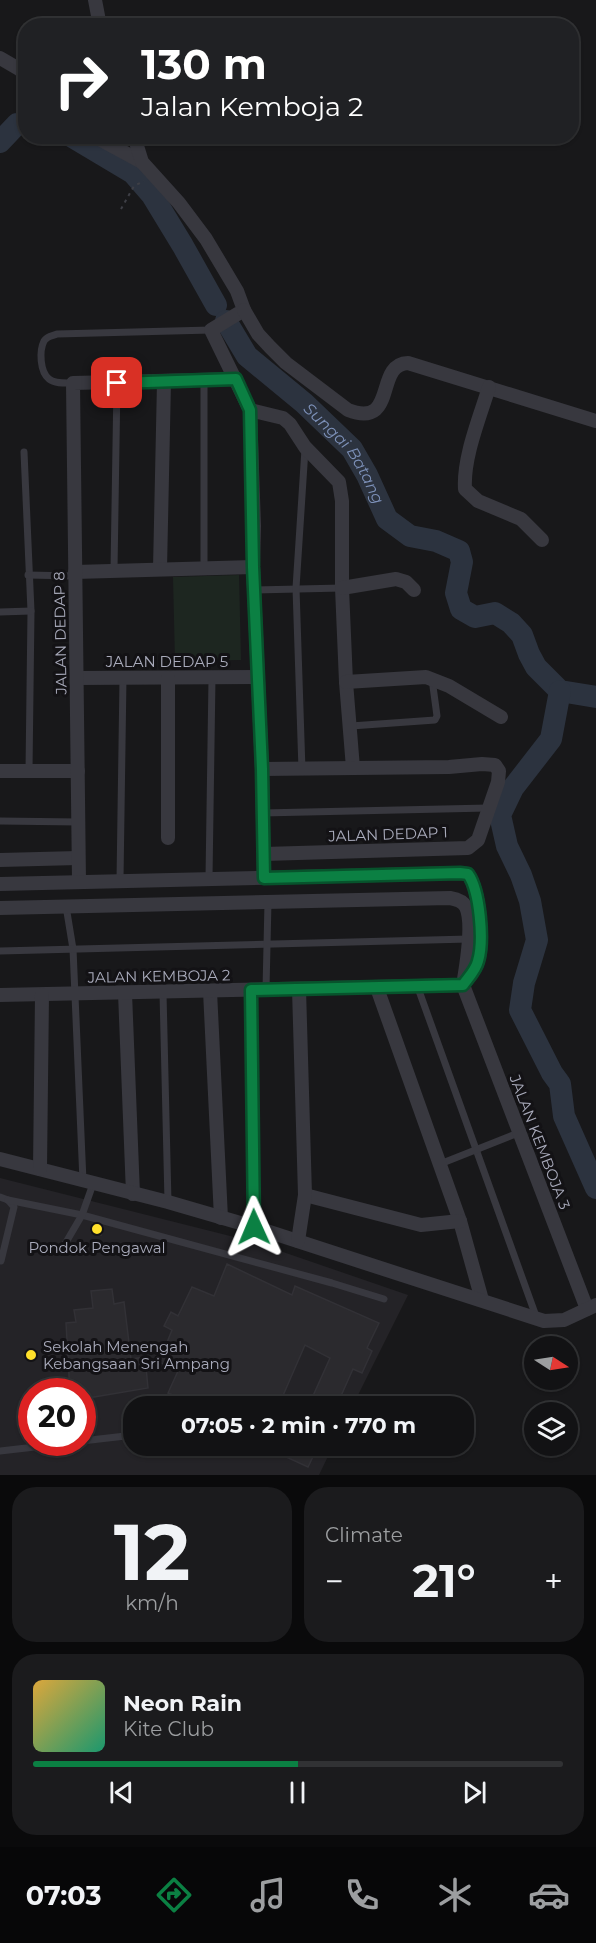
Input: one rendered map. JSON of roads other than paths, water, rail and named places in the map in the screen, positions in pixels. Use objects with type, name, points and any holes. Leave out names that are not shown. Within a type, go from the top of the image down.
[{"type":"street","points":[[95,0],[98,18]]},
{"type":"street","points":[[0,58],[18,68]]},
{"type":"street","points":[[109,144],[142,162],[178,203],[206,239],[237,291],[244,310],[258,334],[286,363],[348,410],[368,413],[380,405],[394,367],[401,363],[418,365],[596,421]]},
{"type":"street","points":[[136,144],[142,162]]},
{"type":"street","points":[[244,310],[212,330],[250,410],[264,878]]},
{"type":"street","points":[[73,383],[236,379]]},
{"type":"street","points":[[160,569],[164,382]]},
{"type":"street","name":"JALAN DEDAP 8","points":[[73,383],[79,881]]},
{"type":"street","points":[[489,387],[468,458],[464,478],[465,489],[478,501],[521,519],[542,540]]},
{"type":"street","points":[[250,410],[283,418],[305,447],[339,482],[342,501],[342,588],[346,682],[353,768],[262,769]]},
{"type":"street","points":[[75,574],[114,570],[253,567]]},
{"type":"street","points":[[342,588],[396,579],[406,582],[414,590]]},
{"type":"street","points":[[346,682],[421,676],[472,699],[501,717]]},
{"type":"street","name":"JALAN DEDAP 5","points":[[76,678],[258,677]]},
{"type":"street","points":[[168,678],[168,838]]},
{"type":"street","name":"JALAN DEDAP 1","points":[[264,854],[468,848],[478,840],[499,776],[498,767],[492,764],[353,768]]},
{"type":"street","points":[[0,771],[78,771]]},
{"type":"street","points":[[0,860],[78,858]]},
{"type":"street","points":[[0,884],[468,874],[473,881],[477,901],[480,938],[478,962],[463,985]]},
{"type":"street","points":[[0,908],[456,899],[466,908],[469,939],[463,985]]},
{"type":"street","name":"JALAN KEMBOJA 2","points":[[0,995],[418,988],[463,985]]},
{"type":"street","name":"JALAN KEMBOJA 3","points":[[463,985],[518,1133],[591,1307]]},
{"type":"street","points":[[377,988],[460,1221],[482,1300]]},
{"type":"street","points":[[298,1240],[305,1195],[299,989]]},
{"type":"street","points":[[210,991],[221,1218]]},
{"type":"street","points":[[125,993],[133,1194]]},
{"type":"street","points":[[40,1169],[42,995]]},
{"type":"street","points":[[0,1160],[168,1202],[254,1227],[537,1318],[555,1322],[591,1307]]},
{"type":"street","points":[[305,1195],[421,1225],[460,1221]]},
{"type":"lane","points":[[73,383],[54,382],[43,372],[42,350],[44,342],[49,337],[57,334],[212,330]]},
{"type":"lane","points":[[204,381],[204,568]]},
{"type":"lane","points":[[114,570],[117,383]]},
{"type":"lane","points":[[303,770],[296,588],[305,447]]},
{"type":"lane","points":[[24,452],[31,611],[30,771]]},
{"type":"lane","points":[[28,575],[75,574]]},
{"type":"lane","points":[[255,590],[342,588]]},
{"type":"lane","points":[[0,612],[31,611]]},
{"type":"lane","points":[[120,880],[123,678]]},
{"type":"lane","points":[[209,878],[212,678]]},
{"type":"lane","points":[[351,726],[435,720],[437,716],[432,679]]},
{"type":"lane","points":[[262,813],[488,808]]},
{"type":"lane","points":[[0,821],[78,822]]},
{"type":"lane","points":[[266,989],[268,902]]},
{"type":"lane","points":[[65,1244],[82,1215],[88,1182],[73,949],[66,906]]},
{"type":"lane","points":[[0,951],[469,939]]},
{"type":"lane","points":[[418,988],[537,1318]]},
{"type":"lane","points":[[251,990],[254,1227]]},
{"type":"lane","points":[[163,993],[168,1202]]},
{"type":"lane","points":[[440,1164],[518,1133]]},
{"type":"lane","points":[[4,1199],[82,1215],[384,1299]]},
{"type":"lane","points":[[1,1261],[14,1207],[4,1199]]},
{"type":"lane","points":[[96,1440],[123,1436]]},
{"type":"lane","points":[[0,1452],[18,1450]]},
{"type":"waterway","name":"Sungai Batang","points":[[0,142],[18,124]]},
{"type":"waterway","name":"Sungai Batang","points":[[84,144],[133,173],[152,195],[216,305]]},
{"type":"waterway","name":"Sungai Batang","points":[[226,321],[247,356],[304,403],[352,449],[387,519],[410,536],[436,541],[459,551],[462,562],[456,593],[461,609],[475,617],[495,613],[511,623],[522,635],[536,667],[560,691],[596,697]]},
{"type":"waterway","points":[[560,691],[551,739],[513,788],[500,815],[507,846],[530,901],[537,940],[524,983],[520,1010],[552,1073],[560,1084],[564,1116],[596,1188]]},
{"type":"place","name":"Pondok Pengawal","points":[[97,1229]]},
{"type":"place","name":"Sekolah Menengah Kebangsaan Sri Ampang","points":[[31,1355]]}]
